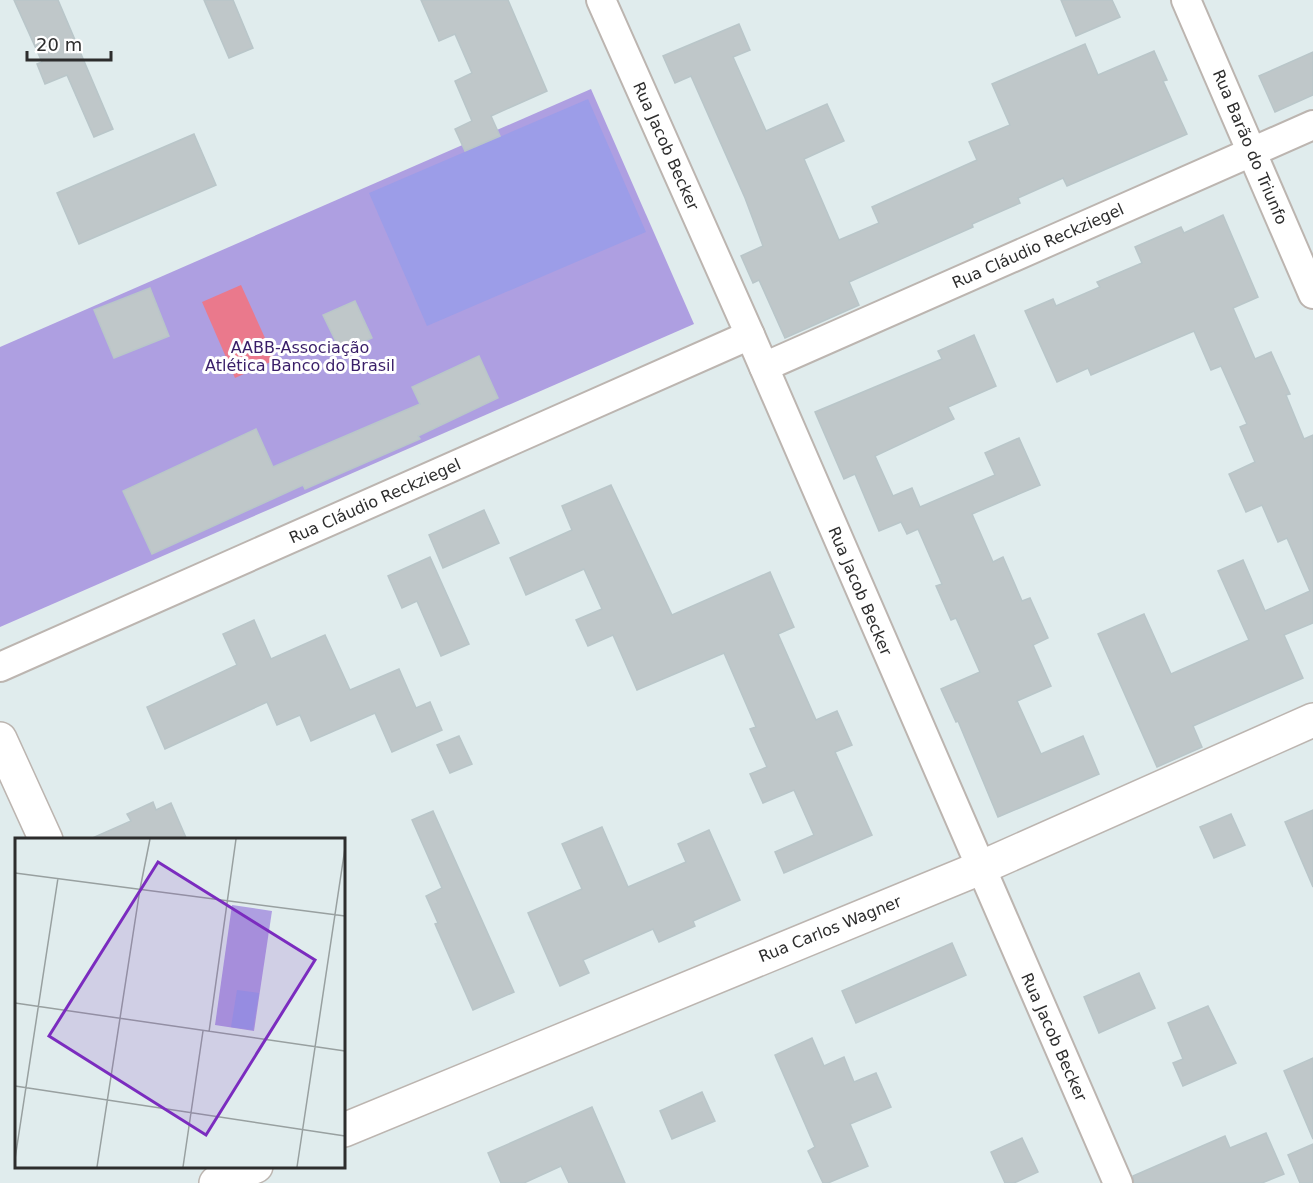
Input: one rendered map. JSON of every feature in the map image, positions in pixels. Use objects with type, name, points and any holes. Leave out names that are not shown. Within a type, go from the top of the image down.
[{"type":"main road","name":"Rua Carlos Wagner","points":[[345,1130],[980,868],[1313,720]]},
{"type":"main road","points":[[0,739],[45,838]]},
{"type":"main road","points":[[196,1168],[203,1183]]},
{"type":"main road","points":[[216,1183],[254,1168]]},
{"type":"street","name":"Rua Jacob Becker","points":[[601,0],[764,367],[1118,1183]]},
{"type":"street","name":"Rua Barão do Triunfo","points":[[1186,0],[1313,294]]},
{"type":"street","name":"Rua Cláudio Reckziegel","points":[[764,367],[1313,125]]},
{"type":"street","name":"Rua Cláudio Reckziegel","points":[[0,667],[750,335]]},
{"type":"green space","name":"AABB-Associação Atlética Banco do Brasil","points":[[591,89],[694,324],[0,627],[0,347]]},
{"type":"shaded area","points":[[588,99],[646,232],[427,326],[369,193]]},
{"type":"shaded area","points":[[241,285],[275,360],[235,378],[202,302]]},
{"type":"building","points":[[14,0],[58,0],[113,129],[94,137],[67,75],[45,84],[37,64],[42,62]]},
{"type":"building","points":[[204,0],[233,0],[253,48],[229,58]]},
{"type":"building","points":[[421,0],[508,0],[547,91],[491,116],[500,136],[465,151],[455,129],[472,121],[455,81],[472,73],[455,34],[439,41]]},
{"type":"building","points":[[1061,0],[1112,0],[1120,17],[1076,36]]},
{"type":"building","points":[[739,24],[750,50],[733,57],[766,131],[827,104],[844,141],[804,159],[839,240],[879,223],[872,207],[977,160],[969,142],[1010,125],[992,84],[1085,44],[1098,75],[1154,51],[1167,80],[1163,81],[1187,134],[1067,186],[1063,178],[1018,198],[1020,203],[972,224],[973,227],[849,282],[859,305],[785,338],[759,280],[753,283],[741,256],[763,246],[745,198],[691,76],[675,83],[663,56]]},
{"type":"building","points":[[1313,52],[1313,95],[1275,112],[1259,76]]},
{"type":"building","points":[[194,134],[216,185],[79,244],[57,193]]},
{"type":"building","points":[[1223,215],[1258,297],[1233,308],[1255,359],[1271,352],[1290,394],[1286,395],[1304,439],[1313,435],[1313,623],[1284,635],[1303,678],[1193,726],[1202,747],[1157,767],[1098,634],[1144,614],[1171,674],[1249,640],[1218,571],[1243,560],[1265,611],[1310,591],[1287,538],[1278,542],[1262,505],[1246,512],[1229,474],[1255,462],[1240,427],[1247,424],[1221,366],[1211,370],[1194,331],[1091,375],[1088,368],[1057,382],[1025,311],[1053,299],[1056,306],[1100,287],[1097,282],[1142,263],[1135,247],[1181,227],[1184,233]]},
{"type":"building","points":[[150,288],[169,336],[114,358],[94,310]]},
{"type":"building","points":[[355,301],[372,338],[341,352],[323,315]]},
{"type":"building","points":[[974,335],[996,386],[948,407],[954,419],[875,456],[893,496],[912,488],[920,507],[995,475],[985,453],[1019,438],[1040,485],[972,514],[993,562],[1003,557],[1022,601],[1030,598],[1048,638],[1033,645],[1051,686],[1017,701],[1041,754],[1083,736],[1099,774],[998,817],[958,721],[956,722],[941,689],[980,672],[956,618],[951,620],[936,586],[942,584],[918,529],[907,534],[901,522],[879,531],[855,474],[844,479],[815,412],[942,359],[938,351]]},
{"type":"building","points":[[479,356],[498,398],[418,436],[420,439],[305,489],[303,485],[152,554],[123,491],[256,429],[273,467],[420,404],[412,387]]},
{"type":"building","points":[[611,485],[672,615],[770,572],[794,627],[778,634],[816,720],[837,711],[852,745],[835,752],[872,835],[784,873],[775,852],[814,835],[794,790],[763,803],[750,774],[767,767],[750,729],[756,727],[724,653],[637,690],[613,635],[588,646],[576,620],[602,609],[584,569],[526,595],[510,558],[572,530],[562,506]]},
{"type":"building","points":[[484,510],[499,543],[443,568],[429,535]]},
{"type":"building","points":[[430,557],[469,644],[441,656],[417,601],[402,608],[388,576]]},
{"type":"building","points":[[254,620],[271,659],[325,635],[350,690],[399,669],[416,708],[430,702],[442,730],[392,752],[375,713],[311,741],[300,715],[277,725],[267,702],[165,749],[147,707],[237,665],[223,634]]},
{"type":"building","points":[[459,736],[472,764],[450,773],[437,745]]},
{"type":"building","points":[[153,802],[156,810],[171,803],[186,838],[93,838],[131,821],[127,814]]},
{"type":"building","points":[[1313,810],[1313,887],[1285,822]]},
{"type":"building","points":[[433,811],[514,992],[473,1010],[435,924],[438,923],[426,896],[442,888],[412,820]]},
{"type":"building","points":[[1231,814],[1245,845],[1214,858],[1200,827]]},
{"type":"building","points":[[602,827],[628,887],[686,862],[678,844],[709,830],[740,900],[693,921],[695,926],[659,942],[653,929],[583,960],[589,973],[560,986],[528,913],[582,889],[562,844]]},
{"type":"building","points":[[952,943],[966,975],[856,1023],[842,991]]},
{"type":"building","points":[[1139,973],[1155,1008],[1099,1033],[1084,997]]},
{"type":"building","points":[[1208,1006],[1236,1063],[1183,1086],[1173,1063],[1183,1059],[1168,1023]]},
{"type":"building","points":[[812,1038],[824,1066],[844,1057],[854,1082],[876,1073],[891,1107],[850,1124],[868,1166],[828,1183],[823,1183],[808,1151],[815,1147],[775,1055]]},
{"type":"building","points":[[1313,1058],[1313,1139],[1284,1071]]},
{"type":"building","points":[[702,1092],[715,1121],[672,1139],[660,1111]]},
{"type":"building","points":[[592,1107],[625,1183],[569,1183],[561,1166],[524,1183],[501,1183],[488,1153]]},
{"type":"building","points":[[1266,1133],[1284,1174],[1262,1183],[1134,1183],[1133,1176],[1225,1136],[1230,1148]]},
{"type":"building","points":[[1022,1138],[1038,1172],[1014,1183],[1005,1183],[991,1152]]},
{"type":"building","points":[[1313,1144],[1313,1183],[1300,1183],[1288,1155]]}]
